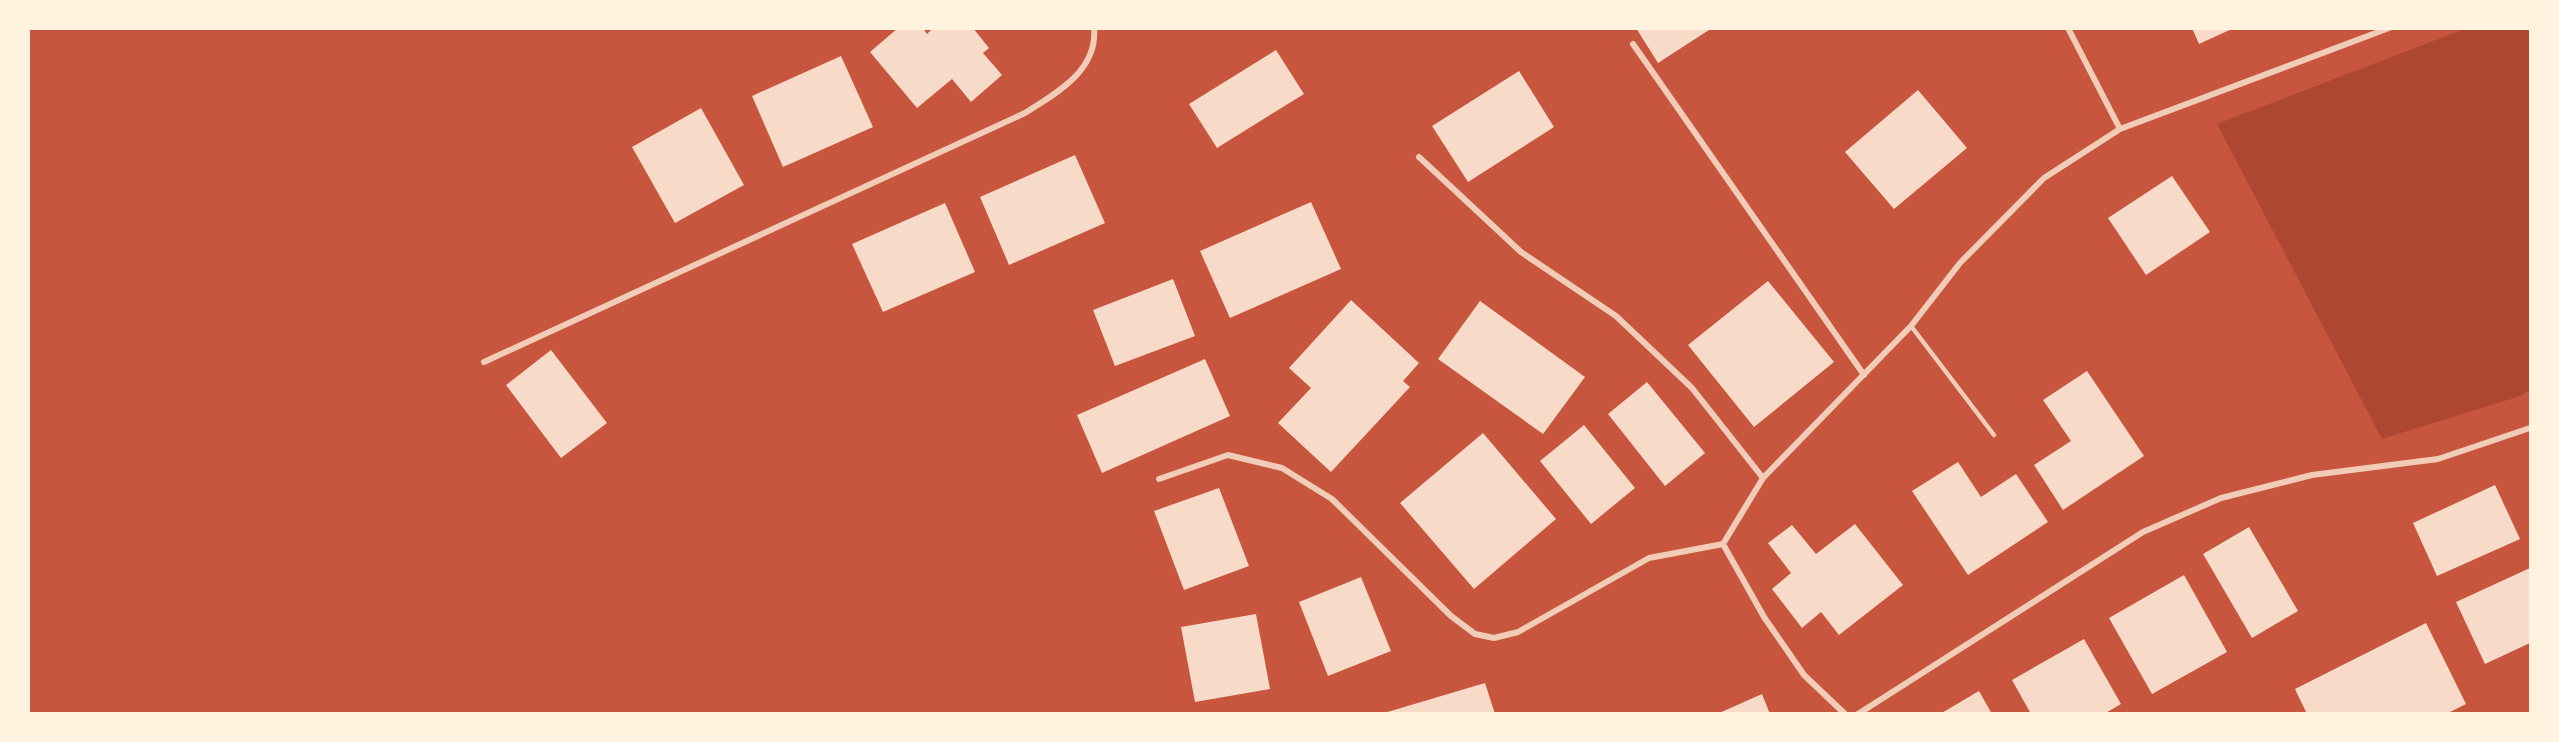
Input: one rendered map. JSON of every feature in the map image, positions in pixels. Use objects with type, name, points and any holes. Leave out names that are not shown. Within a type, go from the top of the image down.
[{"type":"street","points":[[484,362],[1025,113],[1071,83],[1095,46],[1094,28]]},
{"type":"street","points":[[2068,28],[2120,129]]},
{"type":"street","points":[[1159,479],[1228,455],[1282,468],[1332,499],[1451,616],[1475,634],[1494,638],[1518,633],[1649,558],[1723,544],[1763,478],[1911,326],[1960,263],[2044,178],[2120,129],[2389,28]]},
{"type":"street","points":[[1632,44],[1864,375]]},
{"type":"street","points":[[1419,157],[1521,252],[1616,316],[1692,388],[1763,478]]},
{"type":"street","points":[[1858,714],[2143,532],[2221,498],[2312,475],[2438,459],[2530,428]]},
{"type":"street","points":[[1723,544],[1764,617],[1804,675],[1845,714]]},
{"type":"lane","points":[[1911,326],[1994,435]]},
{"type":"shaded area","points":[[2467,28],[2530,29],[2530,390],[2520,396],[2382,439],[2217,124]]},
{"type":"building","points":[[898,28],[923,28],[927,34],[933,28],[973,28],[989,48],[983,53],[1002,75],[971,102],[952,79],[917,108],[870,52]]},
{"type":"building","points":[[1636,28],[1712,28],[1658,63]]},
{"type":"building","points":[[2192,28],[2234,28],[2199,44]]},
{"type":"building","points":[[1276,50],[1304,94],[1217,148],[1189,104]]},
{"type":"building","points":[[841,56],[873,127],[783,167],[752,96]]},
{"type":"building","points":[[1519,71],[1554,127],[1468,182],[1432,126]]},
{"type":"building","points":[[1918,90],[1967,148],[1894,209],[1845,152]]},
{"type":"building","points":[[701,108],[744,185],[675,223],[632,147]]},
{"type":"building","points":[[1075,155],[1105,223],[1009,265],[980,197]]},
{"type":"building","points":[[2172,176],[2210,232],[2146,275],[2108,218]]},
{"type":"building","points":[[1311,202],[1341,269],[1230,318],[1200,251]]},
{"type":"building","points":[[945,203],[975,272],[883,312],[852,244]]},
{"type":"building","points":[[1173,279],[1195,336],[1115,366],[1093,310]]},
{"type":"building","points":[[1768,281],[1834,362],[1754,427],[1688,345]]},
{"type":"building","points":[[1351,300],[1419,363],[1403,381],[1410,387],[1331,472],[1278,423],[1311,388],[1289,368]]},
{"type":"building","points":[[1480,301],[1585,377],[1543,434],[1438,359]]},
{"type":"building","points":[[551,350],[607,423],[561,458],[506,385]]},
{"type":"building","points":[[1205,359],[1230,416],[1102,473],[1077,415]]},
{"type":"building","points":[[2087,371],[2144,456],[2063,510],[2034,465],[2071,441],[2043,400]]},
{"type":"building","points":[[1647,382],[1705,453],[1665,486],[1608,414]]},
{"type":"building","points":[[1584,425],[1635,488],[1591,524],[1540,461]]},
{"type":"building","points":[[1483,433],[1556,519],[1474,589],[1400,503]]},
{"type":"building","points":[[1958,462],[1981,497],[2016,474],[2048,522],[1968,575],[1912,491]]},
{"type":"building","points":[[2495,485],[2520,539],[2437,576],[2413,523]]},
{"type":"building","points":[[1219,488],[1249,566],[1184,590],[1154,511]]},
{"type":"building","points":[[1855,524],[1903,585],[1839,635],[1821,612],[1802,628],[1772,589],[1791,573],[1768,543],[1792,525],[1816,554]]},
{"type":"building","points":[[2249,527],[2298,611],[2252,638],[2203,554]]},
{"type":"building","points":[[2530,568],[2530,643],[2485,664],[2456,602]]},
{"type":"building","points":[[2184,575],[2227,652],[2152,694],[2109,618]]},
{"type":"building","points":[[1361,577],[1391,651],[1328,676],[1299,602]]},
{"type":"building","points":[[1256,614],[1270,689],[1195,702],[1181,627]]},
{"type":"building","points":[[2426,623],[2466,704],[2446,714],[2307,714],[2295,689]]},
{"type":"building","points":[[2084,639],[2121,704],[2104,714],[2031,714],[2012,680]]},
{"type":"building","points":[[1485,683],[1495,714],[1384,714],[1384,713]]},
{"type":"building","points":[[1979,691],[1992,714],[1940,714]]},
{"type":"building","points":[[1762,694],[1770,714],[1717,714]]}]
